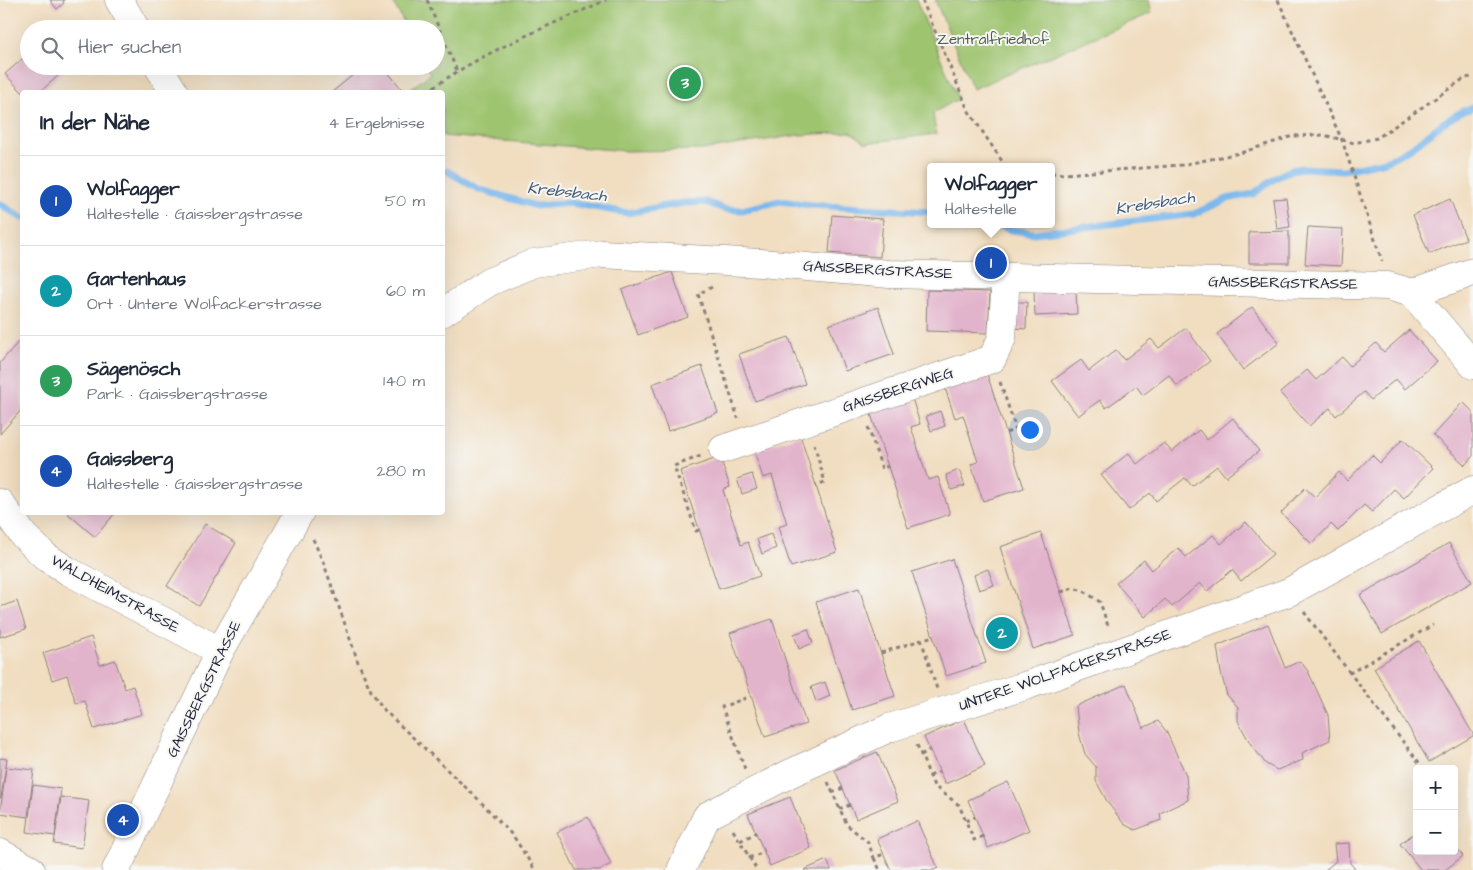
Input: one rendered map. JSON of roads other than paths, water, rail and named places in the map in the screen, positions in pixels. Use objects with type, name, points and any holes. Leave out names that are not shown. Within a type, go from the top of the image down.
[{"type":"street","points":[[120,0],[131,20]]},
{"type":"street","points":[[164,75],[173,90]]},
{"type":"street","name":"GAISSBERGSTRASSE","points":[[445,312],[489,282],[534,263],[602,254],[760,263],[889,274],[1400,289]]},
{"type":"street","points":[[1400,289],[1473,272]]},
{"type":"street","name":"GAISSBERGWEG","points":[[734,445],[992,359],[1002,338],[1006,277]]},
{"type":"street","points":[[1400,289],[1473,365]]},
{"type":"street","name":"UNTERE WOLFACKERSTRASSE","points":[[681,870],[708,816],[819,760],[889,728],[1025,686],[1289,592],[1473,490]]},
{"type":"street","name":"WALDHEIMSTRASSE","points":[[0,503],[24,536],[44,556],[68,571],[220,650]]},
{"type":"street","name":"GAISSBERGSTRASSE","points":[[116,870],[220,650],[298,515]]},
{"type":"street","points":[[0,853],[30,870]]},
{"type":"waterway","name":"Krebsbach","points":[[1006,228],[1034,233],[1194,214],[1227,199],[1253,194],[1277,177],[1291,170],[1302,168],[1343,170],[1386,161],[1411,148],[1443,123],[1463,111],[1473,108]]},
{"type":"waterway","name":"Krebsbach","points":[[445,171],[478,189],[536,206],[571,203],[627,213],[683,203],[706,202],[724,209],[742,210],[780,201],[811,205],[927,212]]},
{"type":"waterway","points":[[0,204],[20,217]]},
{"type":"place","name":"Sägenösch","points":[[685,83]]},
{"type":"place","name":"Wolfagger","points":[[991,263]]},
{"type":"place","name":"Gartenhaus","points":[[1002,633]]},
{"type":"place","name":"Gaissberg","points":[[123,820]]},
{"type":"park label","name":"Zentralfriedhof","points":[[993,39]]}]
